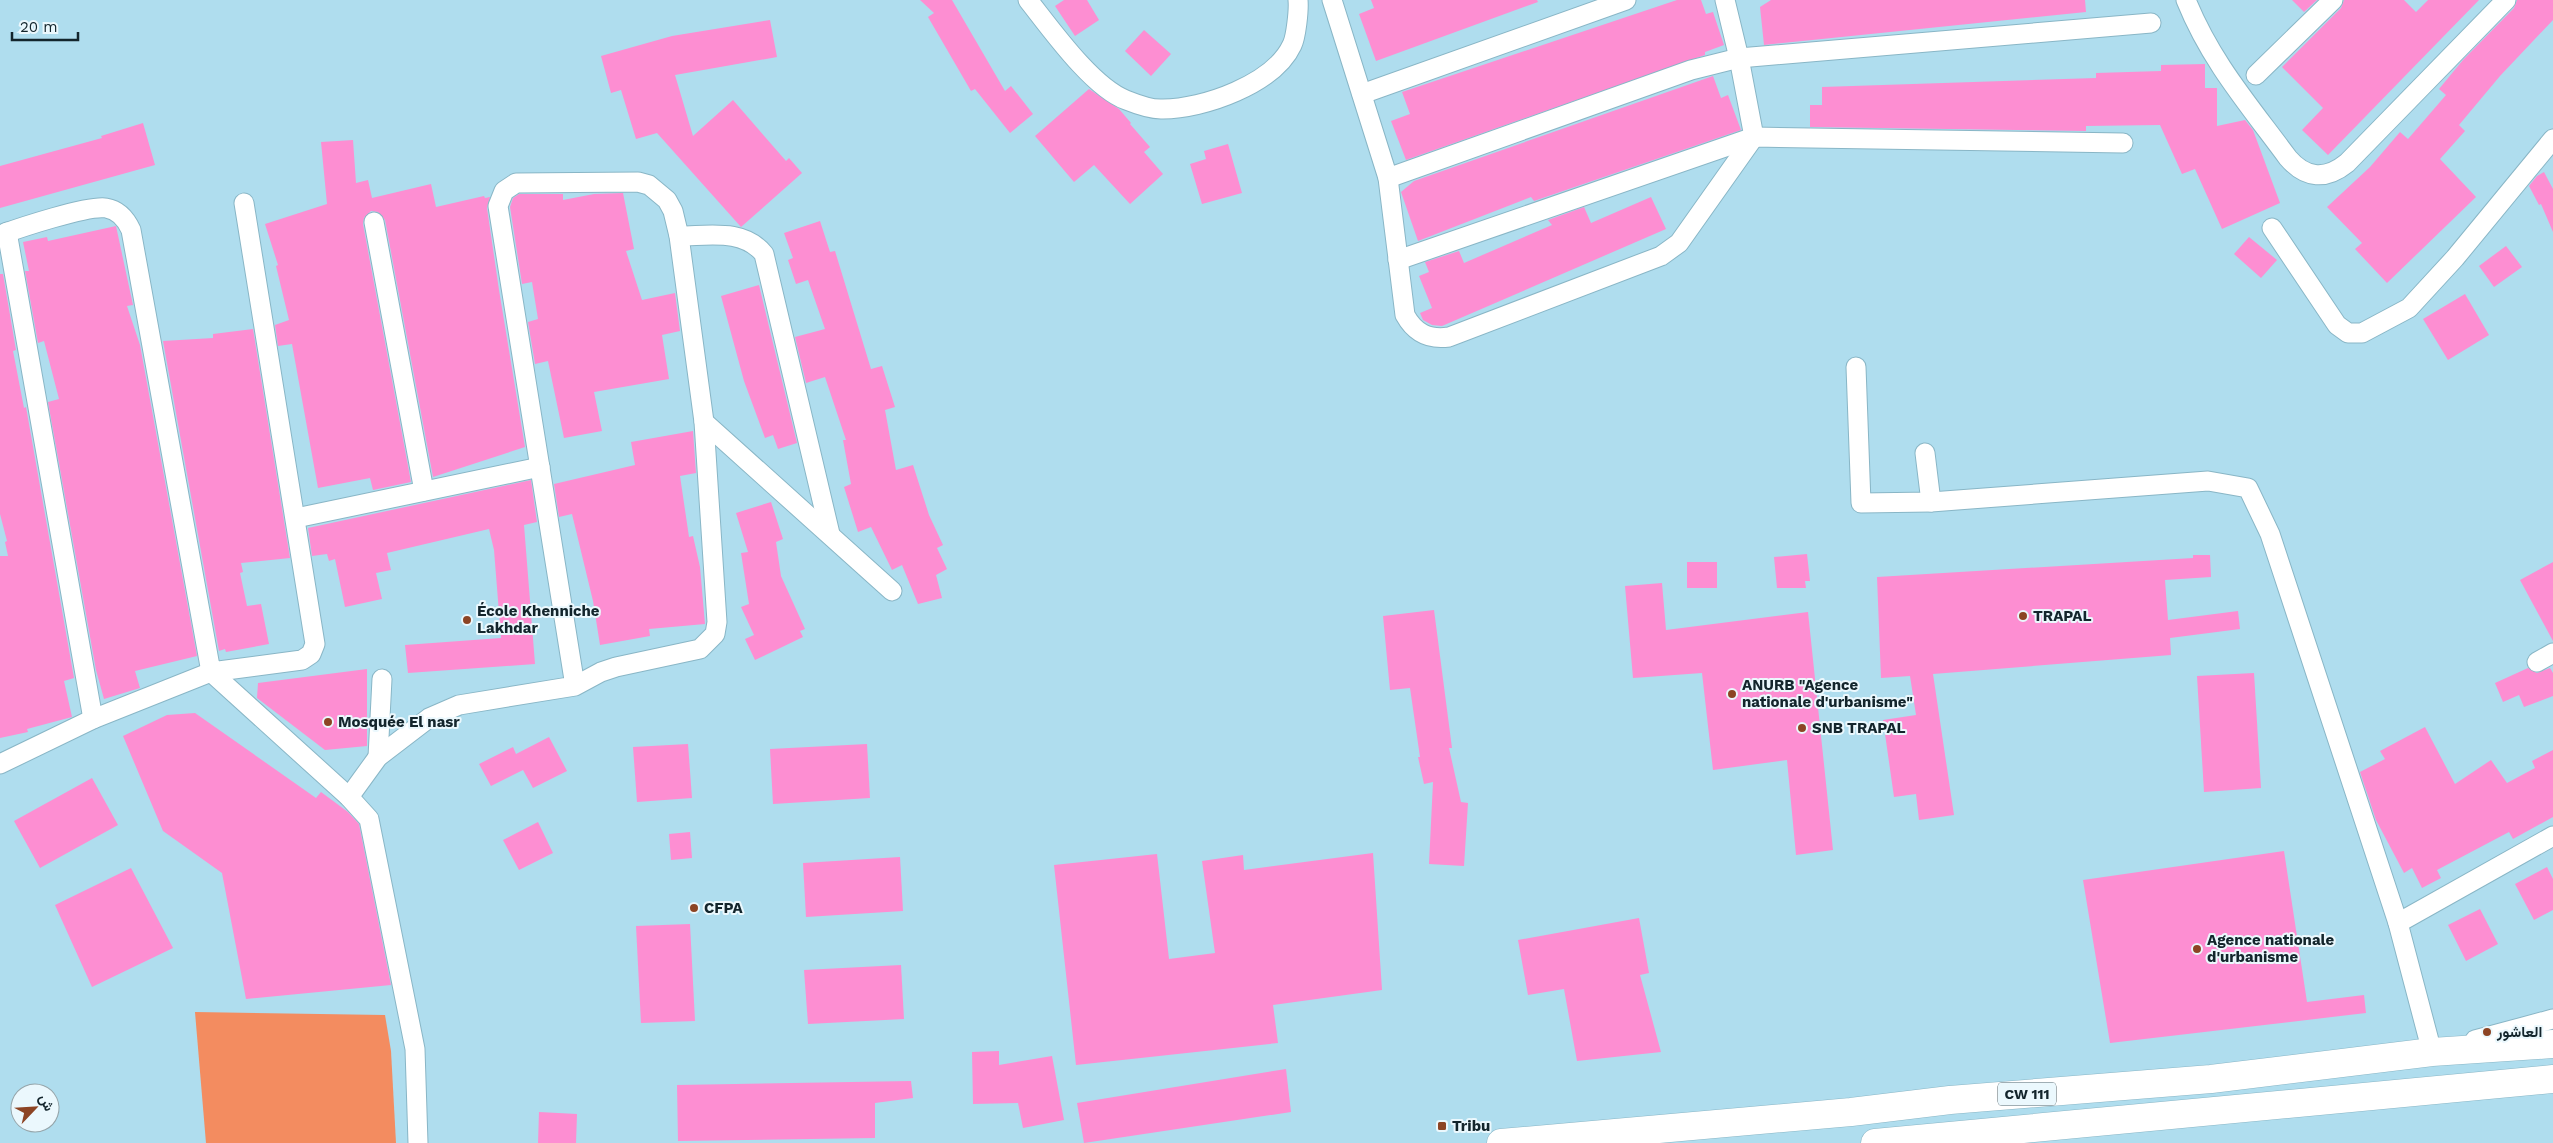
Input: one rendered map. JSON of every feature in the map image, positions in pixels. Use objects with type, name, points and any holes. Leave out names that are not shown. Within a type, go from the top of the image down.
[{"type":"main road","name":"CW 111","points":[[1501,1143],[2211,1079],[2432,1052],[2553,1044]]},
{"type":"main road","points":[[1875,1143],[2553,1079]]},
{"type":"street","points":[[1028,0],[1070,52],[1102,84],[1125,100],[1162,110],[1196,105],[1238,91],[1274,69],[1292,45],[1298,0]]},
{"type":"street","points":[[1332,0],[1388,178],[1403,305],[1410,325],[1428,337],[1448,337],[1670,251],[1754,137],[1740,58],[1725,0]]},
{"type":"street","points":[[1362,94],[1626,0]]},
{"type":"street","points":[[2186,0],[2206,44],[2222,71],[2288,158],[2297,168],[2310,175],[2323,176],[2337,172],[2348,163],[2506,0]]},
{"type":"street","points":[[2256,75],[2333,0]]},
{"type":"street","points":[[1388,178],[1691,70],[1740,58],[2151,23]]},
{"type":"street","points":[[1398,260],[1754,137],[2123,144]]},
{"type":"street","points":[[2272,228],[2337,325],[2348,334],[2362,333],[2409,308],[2455,258],[2553,139]]},
{"type":"street","points":[[349,797],[378,757],[428,718],[458,705],[576,686],[592,676],[616,667],[700,649],[715,634],[717,622],[704,422],[679,236],[673,211],[667,200],[659,191],[638,182],[524,182],[509,186],[500,198],[500,213],[576,686]]},
{"type":"street","points":[[0,764],[93,719],[211,672],[302,660],[314,649],[315,638],[244,203]]},
{"type":"street","points":[[93,719],[4,233],[95,208],[113,210],[127,222],[131,230],[211,672],[349,797],[369,819],[413,1039],[418,1143]]},
{"type":"street","points":[[374,222],[424,491]]},
{"type":"street","points":[[679,236],[735,236],[751,241],[764,254],[830,534]]},
{"type":"street","points":[[1856,367],[1861,502],[1931,502],[2208,481],[2248,488],[2270,534],[2398,924],[2432,1052],[2553,1018]]},
{"type":"street","points":[[704,422],[892,592]]},
{"type":"street","points":[[1925,453],[1931,502]]},
{"type":"street","points":[[296,518],[540,467]]},
{"type":"street","points":[[378,757],[382,679]]},
{"type":"street","points":[[2398,924],[2553,836]]},
{"type":"shaded area","points":[[195,1012],[385,1015],[391,1051],[396,1143],[206,1143]]},
{"type":"building","points":[[920,0],[952,0],[1005,91],[1011,86],[1033,114],[1010,133],[975,89],[971,91],[928,17],[934,13]]},
{"type":"building","points":[[1064,0],[1087,0],[1099,20],[1075,36],[1055,6]]},
{"type":"building","points":[[1371,0],[1537,0],[1538,2],[1376,61],[1359,14],[1374,8]]},
{"type":"building","points":[[1677,0],[1701,0],[1706,14],[1713,12],[1724,45],[1705,52],[1705,55],[1406,160],[1391,121],[1410,114],[1402,92]]},
{"type":"building","points":[[1771,0],[2085,0],[2086,12],[1764,45],[1760,7]]},
{"type":"building","points":[[2292,0],[2317,0],[2304,12]]},
{"type":"building","points":[[2344,0],[2404,0],[2416,12],[2428,0],[2479,0],[2328,155],[2302,130],[2323,108],[2282,67],[2341,8]]},
{"type":"building","points":[[2517,0],[2553,0],[2553,20],[2500,76],[2459,125],[2465,131],[2440,159],[2476,197],[2387,283],[2355,249],[2362,243],[2327,207],[2370,167],[2400,132],[2408,139],[2446,95],[2439,89],[2463,60],[2514,8]]},
{"type":"building","points":[[770,20],[777,57],[675,75],[693,136],[733,100],[786,161],[789,158],[802,173],[741,227],[657,133],[636,139],[621,90],[611,93],[601,56],[672,36]]},
{"type":"building","points":[[1144,30],[1171,54],[1151,76],[1125,51]]},
{"type":"building","points":[[2205,64],[2205,88],[2217,88],[2217,126],[2245,120],[2253,130],[2280,203],[2222,229],[2195,169],[2182,174],[2160,125],[2086,126],[2086,131],[1810,127],[1810,105],[1822,105],[1822,87],[2096,78],[2096,73],[2161,71],[2161,65]]},
{"type":"building","points":[[1713,76],[1721,98],[1728,95],[1741,130],[1534,201],[1531,197],[1418,241],[1401,192],[1414,181]]},
{"type":"building","points":[[1089,89],[1119,109],[1150,147],[1144,152],[1163,174],[1130,204],[1094,165],[1074,182],[1035,136]]},
{"type":"building","points":[[143,123],[155,165],[0,208],[0,166],[102,138],[101,136]]},
{"type":"building","points":[[353,140],[356,183],[368,180],[372,198],[431,184],[436,207],[484,196],[485,198],[490,197],[487,208],[525,447],[433,477],[385,220],[378,212],[371,211],[364,218],[363,224],[411,482],[373,490],[370,478],[318,488],[292,344],[278,346],[275,325],[289,320],[276,266],[278,265],[265,224],[327,204],[321,142]]},
{"type":"building","points":[[1228,144],[1242,193],[1202,204],[1190,164],[1206,159],[1204,151]]},
{"type":"building","points":[[2544,172],[2553,189],[2553,232],[2541,204],[2539,205],[2529,186],[2537,176]]},
{"type":"building","points":[[623,193],[634,249],[626,251],[642,300],[675,293],[680,331],[662,335],[669,379],[594,392],[602,431],[564,438],[548,361],[535,364],[528,322],[538,319],[532,282],[522,284],[510,207],[513,198],[519,194],[563,194],[563,200],[594,194]]},
{"type":"building","points":[[1651,197],[1666,229],[1442,326],[1432,325],[1423,320],[1420,313],[1432,308],[1419,276],[1429,272],[1425,262],[1459,251],[1464,263],[1552,225],[1548,220],[1584,207],[1591,223]]},
{"type":"building","points":[[820,221],[830,252],[835,251],[871,369],[882,366],[895,407],[885,410],[896,470],[913,465],[929,515],[943,545],[937,548],[947,569],[936,575],[942,598],[918,604],[902,565],[892,570],[871,527],[858,532],[844,487],[851,484],[843,440],[846,440],[825,377],[806,383],[795,337],[825,329],[808,280],[796,284],[788,260],[793,258],[784,233]]},
{"type":"building","points":[[116,226],[133,305],[127,306],[140,345],[197,656],[135,671],[140,688],[104,699],[96,670],[48,402],[59,399],[44,341],[38,343],[25,271],[29,271],[23,242],[47,237],[48,241]]},
{"type":"building","points":[[2249,237],[2277,260],[2261,278],[2234,254]]},
{"type":"building","points":[[2506,246],[2522,267],[2494,287],[2479,266]]},
{"type":"building","points":[[0,274],[3,274],[16,350],[13,351],[24,408],[26,407],[74,678],[64,681],[72,717],[27,729],[28,732],[0,738],[0,556],[8,556],[5,542],[7,541],[0,514]]},
{"type":"building","points":[[759,285],[797,443],[778,449],[773,435],[765,438],[744,381],[721,296]]},
{"type":"building","points":[[2465,294],[2489,335],[2448,360],[2423,319]]},
{"type":"building","points":[[253,329],[290,558],[241,563],[243,572],[240,573],[247,606],[261,604],[269,644],[226,652],[225,649],[219,651],[163,341],[213,338],[213,334]]},
{"type":"building","points":[[693,431],[696,473],[680,476],[689,537],[693,536],[700,567],[705,624],[649,629],[650,636],[600,645],[593,601],[572,514],[559,517],[554,484],[635,465],[631,442]]},
{"type":"building","points":[[531,480],[537,522],[524,525],[535,664],[408,673],[405,645],[501,638],[494,550],[489,529],[387,553],[391,570],[376,573],[382,599],[345,607],[335,559],[329,561],[327,554],[312,556],[308,528]]},
{"type":"building","points":[[771,502],[783,539],[776,542],[781,576],[805,629],[800,631],[803,637],[755,660],[745,639],[754,635],[741,607],[749,604],[741,553],[748,552],[736,513]]},
{"type":"building","points":[[1807,554],[1810,581],[1805,581],[1806,588],[1777,588],[1774,557]]},
{"type":"building","name":"TRAPAL","points":[[2193,555],[2210,555],[2211,577],[2165,580],[2168,620],[2238,611],[2240,629],[2170,638],[2171,655],[1933,674],[1954,815],[1919,820],[1916,794],[1894,797],[1883,720],[1916,715],[1910,676],[1881,678],[1877,577],[2193,558]]},
{"type":"building","points":[[1687,562],[1717,562],[1717,588],[1687,588]]},
{"type":"building","points":[[2553,562],[2553,641],[2520,580]]},
{"type":"building","points":[[1662,583],[1666,630],[1808,612],[1833,850],[1796,855],[1787,760],[1713,770],[1702,673],[1633,678],[1625,586]]},
{"type":"building","points":[[1434,610],[1452,748],[1449,748],[1461,802],[1468,803],[1464,866],[1429,864],[1433,782],[1424,784],[1418,757],[1420,757],[1410,688],[1390,690],[1383,616]]},
{"type":"building","points":[[2528,668],[2537,673],[2550,668],[2553,673],[2553,696],[2524,707],[2519,695],[2503,702],[2495,683]]},
{"type":"building","name":"Mosquée El nasr","points":[[367,669],[367,746],[325,750],[257,698],[258,683]]},
{"type":"building","points":[[2254,673],[2261,788],[2204,792],[2197,676]]},
{"type":"building","points":[[195,713],[316,798],[321,792],[348,812],[359,824],[391,985],[246,999],[222,873],[163,831],[123,736],[167,715]]},
{"type":"building","points":[[2425,727],[2455,784],[2491,760],[2507,783],[2535,768],[2532,761],[2553,750],[2553,817],[2513,839],[2509,832],[2437,870],[2441,878],[2422,888],[2412,868],[2404,873],[2376,820],[2360,772],[2385,759],[2380,751]]},
{"type":"building","points":[[549,737],[567,771],[533,788],[523,770],[491,786],[479,764],[513,747],[516,754]]},
{"type":"building","points":[[688,744],[692,798],[637,802],[633,747]]},
{"type":"building","points":[[867,744],[870,798],[773,804],[770,749]]},
{"type":"building","points":[[92,778],[118,825],[40,868],[14,821]]},
{"type":"building","points":[[538,822],[553,853],[519,870],[503,840]]},
{"type":"building","points":[[690,832],[692,858],[671,860],[669,834]]},
{"type":"building","name":"Agence nationale d'urbanisme","points":[[2284,851],[2307,1002],[2364,995],[2366,1013],[2110,1043],[2083,880]]},
{"type":"building","points":[[1373,853],[1382,990],[1273,1005],[1278,1043],[1076,1065],[1054,865],[1157,854],[1169,959],[1215,953],[1202,861],[1243,855],[1244,870]]},
{"type":"building","points":[[900,857],[903,911],[806,917],[803,863]]},
{"type":"building","points":[[2547,867],[2553,879],[2553,910],[2534,920],[2515,884]]},
{"type":"building","points":[[131,868],[173,948],[92,987],[55,905]]},
{"type":"building","points":[[2480,909],[2498,944],[2466,961],[2448,925]]},
{"type":"building","points":[[1639,918],[1649,973],[1640,975],[1661,1052],[1577,1061],[1564,989],[1528,995],[1518,940]]},
{"type":"building","points":[[690,924],[695,1021],[641,1023],[636,926]]},
{"type":"building","points":[[901,965],[904,1019],[808,1024],[804,970]]},
{"type":"building","points":[[999,1051],[999,1065],[1052,1056],[1064,1120],[1023,1128],[1018,1103],[973,1104],[972,1052]]},
{"type":"building","points":[[1286,1069],[1291,1112],[1084,1143],[1077,1103]]},
{"type":"building","points":[[911,1081],[913,1098],[875,1103],[875,1138],[678,1141],[677,1085]]},
{"type":"building","points":[[539,1112],[577,1114],[576,1143],[538,1143]]},
{"type":"place","name":"TRAPAL","points":[[2023,616]]},
{"type":"place","name":"École Khenniche Lakhdar","points":[[467,620]]},
{"type":"place","name":"ANURB \"Agence nationale d'urbanisme\"","points":[[1732,694]]},
{"type":"place","name":"Mosquée El nasr","points":[[328,722]]},
{"type":"place","name":"SNB TRAPAL","points":[[1802,728]]},
{"type":"place","name":"CFPA","points":[[694,908]]},
{"type":"place","name":"Agence nationale d'urbanisme","points":[[2197,949]]},
{"type":"place","name":"العاشور","points":[[2487,1032]]},
{"type":"place","name":"Tribu","points":[[1442,1126]]}]
